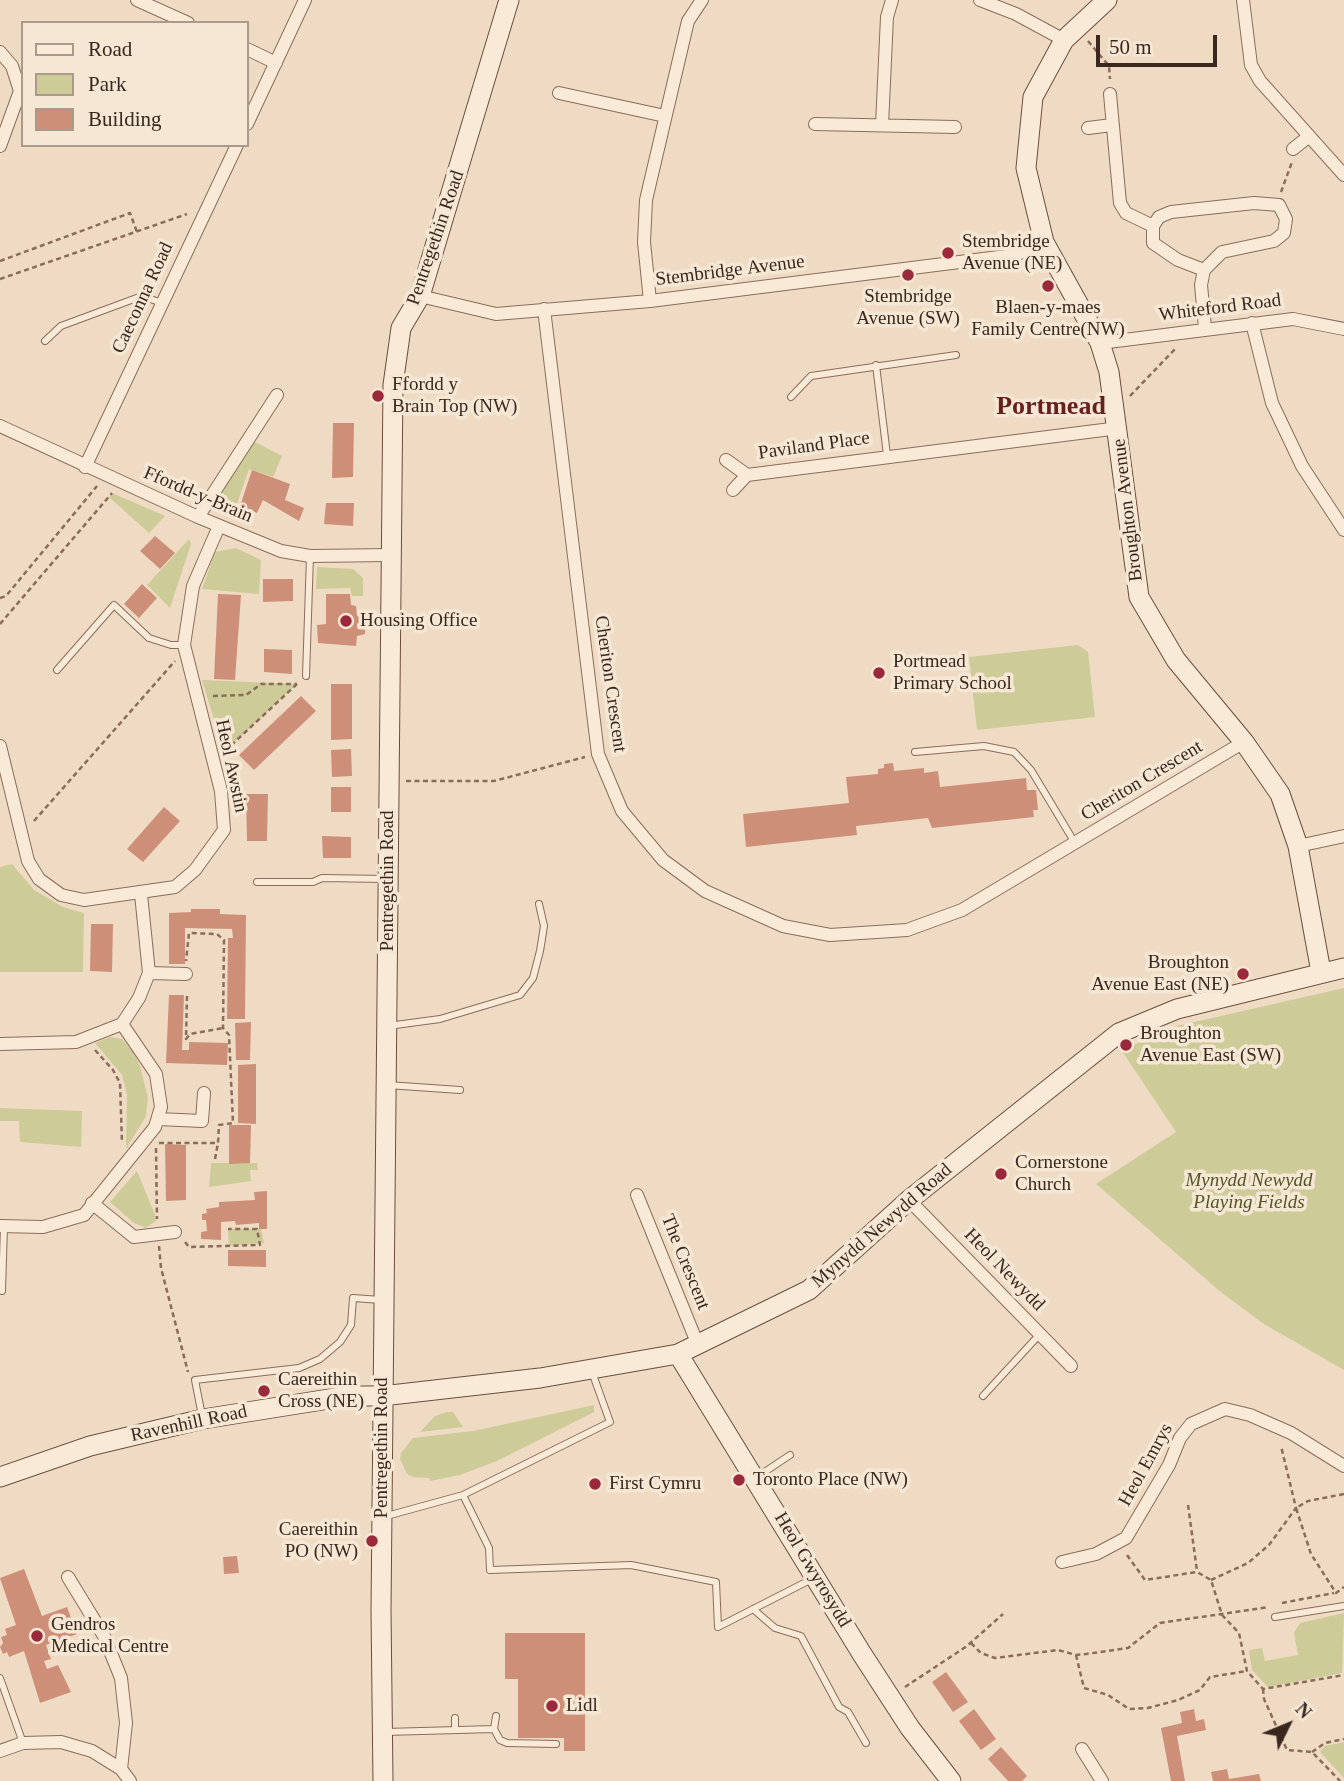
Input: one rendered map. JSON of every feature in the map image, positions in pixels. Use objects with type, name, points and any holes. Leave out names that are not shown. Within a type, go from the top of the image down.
[{"type":"street","points":[[137,0],[184,21]]},
{"type":"street","points":[[248,122],[306,0]]},
{"type":"street","name":"Pentregethin Road","points":[[383,1781],[382,1396],[393,385],[401,328],[420,296],[509,0]]},
{"type":"street","points":[[881,125],[887,17],[892,0]]},
{"type":"street","points":[[980,0],[1070,34]]},
{"type":"street","name":"Broughton Avenue","points":[[1107,0],[1070,34],[1033,97],[1026,168],[1044,242],[1100,343],[1115,401],[1139,597],[1176,660],[1244,742],[1280,794],[1298,846],[1321,972]]},
{"type":"street","points":[[1243,0],[1251,65],[1260,81],[1344,175]]},
{"type":"street","points":[[650,300],[643,242],[646,200],[688,21],[695,2]]},
{"type":"street","points":[[248,49],[276,63]]},
{"type":"street","points":[[0,52],[12,66],[20,91],[0,146]]},
{"type":"street","points":[[559,93],[665,116]]},
{"type":"street","points":[[1110,94],[1119,203],[1126,213],[1153,226]]},
{"type":"street","points":[[815,124],[955,127]]},
{"type":"street","points":[[1088,128],[1112,125]]},
{"type":"street","points":[[1293,149],[1308,137]]},
{"type":"street","name":"Caeconna Road","points":[[85,467],[236,147]]},
{"type":"street","points":[[1204,270],[1178,260],[1153,243],[1153,226],[1159,217],[1171,212],[1254,203],[1276,205],[1286,219],[1284,233],[1274,241],[1222,252],[1204,270],[1201,285],[1205,328]]},
{"type":"street","name":"Stembridge Avenue","points":[[420,296],[496,314],[650,300],[1015,255],[1044,242]]},
{"type":"street","name":"Cheriton Crescent","points":[[544,309],[598,754],[622,811],[663,860],[705,891],[753,915],[783,926],[830,935],[908,930],[962,910],[1244,742]]},
{"type":"street","name":"Whiteford Road","points":[[1100,343],[1293,319],[1344,329]]},
{"type":"street","points":[[1252,323],[1272,403],[1302,466],[1344,530]]},
{"type":"street","points":[[198,517],[277,395]]},
{"type":"street","name":"Ffordd-y-Brain","points":[[0,426],[105,476],[281,551],[310,556],[391,555]]},
{"type":"street","name":"Paviland Place","points":[[733,490],[747,475],[887,455],[1119,428]]},
{"type":"street","name":"Paviland Place","points":[[726,460],[747,475]]},
{"type":"street","name":"Heol Awstin","points":[[0,746],[28,861],[39,879],[61,895],[84,900],[141,894],[175,887],[195,870],[224,830],[221,791],[184,648],[193,586],[219,526]]},
{"type":"street","points":[[0,796],[9,786]]},
{"type":"street","points":[[1298,846],[1344,836]]},
{"type":"street","points":[[0,1044],[51,1045],[88,1039],[122,1024],[139,998],[149,973],[141,894]]},
{"type":"street","points":[[149,973],[186,968]]},
{"type":"street","name":"Mynydd Newydd Road","points":[[382,1396],[591,1369],[678,1354],[809,1290],[909,1200],[1119,1033],[1177,1009],[1344,968]]},
{"type":"street","points":[[2,1226],[43,1227],[84,1215],[157,1123],[161,1107],[156,1074],[122,1024]]},
{"type":"street","points":[[157,1123],[202,1121],[204,1093]]},
{"type":"street","name":"The Crescent","points":[[637,1195],[698,1345]]},
{"type":"street","name":"Heol Newydd","points":[[909,1200],[1071,1366]]},
{"type":"street","points":[[92,1203],[134,1237],[175,1232]]},
{"type":"street","name":"Heol Gwyrosydd","points":[[678,1354],[890,1697],[951,1781]]},
{"type":"street","name":"Ravenhill Road","points":[[0,1478],[90,1446],[203,1419],[348,1396],[382,1396]]},
{"type":"street","name":"Heol Emrys","points":[[1118,1544],[1126,1538],[1169,1465],[1180,1438],[1191,1424],[1225,1409],[1250,1415],[1288,1431],[1344,1466]]},
{"type":"street","points":[[1062,1562],[1096,1554],[1118,1544]]},
{"type":"street","points":[[68,1577],[104,1636],[121,1678],[126,1723],[121,1769]]},
{"type":"street","points":[[0,1751],[23,1744],[61,1742],[92,1751],[121,1769],[130,1781]]},
{"type":"street","points":[[1082,1749],[1102,1781]]},
{"type":"lane","points":[[45,341],[61,326],[142,296],[162,303]]},
{"type":"lane","points":[[792,397],[811,376],[956,355]]},
{"type":"lane","name":"Paviland Place","points":[[876,365],[887,455]]},
{"type":"lane","points":[[306,676],[310,556]]},
{"type":"lane","points":[[57,670],[114,605],[149,638],[184,648]]},
{"type":"lane","points":[[915,752],[984,746],[1005,747],[1014,752],[1031,770],[1075,843]]},
{"type":"lane","points":[[257,882],[313,882],[323,878],[387,879]]},
{"type":"lane","points":[[387,1026],[440,1019],[520,995],[533,978],[540,951],[544,926],[539,904]]},
{"type":"lane","points":[[386,1085],[460,1090]]},
{"type":"lane","points":[[2,1226],[2,1291]]},
{"type":"lane","points":[[203,1419],[195,1380],[299,1368],[320,1359],[340,1342],[351,1325],[353,1298],[383,1300]]},
{"type":"lane","points":[[983,1396],[1040,1334]]},
{"type":"lane","points":[[382,1518],[463,1495],[610,1422],[591,1369]]},
{"type":"lane","points":[[756,1478],[790,1455]]},
{"type":"lane","points":[[463,1495],[489,1548],[490,1570],[631,1565],[716,1582],[718,1627],[817,1577]]},
{"type":"lane","points":[[1275,1617],[1344,1606]]},
{"type":"lane","points":[[753,1609],[775,1629],[801,1636],[839,1707],[848,1712],[866,1743]]},
{"type":"lane","points":[[0,1678],[23,1744]]},
{"type":"lane","points":[[496,1716],[494,1729],[500,1740],[507,1743],[556,1744]]},
{"type":"lane","points":[[455,1718],[455,1730]]},
{"type":"lane","points":[[383,1732],[494,1729]]},
{"type":"path","points":[[1070,34],[1109,66],[1110,94]]},
{"type":"path","points":[[1276,205],[1293,149]]},
{"type":"path","points":[[0,279],[207,207]]},
{"type":"path","points":[[0,261],[130,213],[137,232]]},
{"type":"path","points":[[1115,401],[1127,399],[1175,349],[1188,331]]},
{"type":"path","points":[[0,598],[6,596],[105,476]]},
{"type":"path","points":[[0,624],[121,483]]},
{"type":"path","points":[[22,835],[184,648]]},
{"type":"path","points":[[196,697],[246,695],[261,684],[297,684],[304,682],[306,676]]},
{"type":"path","points":[[212,758],[223,752],[297,684]]},
{"type":"path","points":[[388,781],[494,780],[598,754]]},
{"type":"path","points":[[186,968],[188,933],[217,934],[224,940],[223,1028],[229,1035],[233,1123],[219,1125],[215,1160]]},
{"type":"path","points":[[187,996],[186,1040],[190,1034],[223,1028]]},
{"type":"path","points":[[88,1039],[120,1083],[122,1151],[129,1158]]},
{"type":"path","points":[[157,1123],[160,1268],[186,1370],[195,1380]]},
{"type":"path","points":[[156,1142],[218,1143]]},
{"type":"path","points":[[175,1232],[189,1247],[260,1245],[257,1229],[228,1228]]},
{"type":"path","points":[[1288,1431],[1281,1446],[1296,1508],[1311,1554],[1336,1593],[1344,1587]]},
{"type":"path","points":[[1211,1580],[1248,1563],[1259,1554],[1269,1545],[1296,1508],[1307,1501],[1344,1494]]},
{"type":"path","points":[[1188,1505],[1197,1572]]},
{"type":"path","points":[[1118,1544],[1145,1580],[1197,1572],[1211,1580],[1222,1615],[1239,1633],[1247,1671],[1263,1689],[1264,1699],[1287,1750],[1312,1752],[1325,1743],[1344,1739]]},
{"type":"path","points":[[971,1643],[981,1653],[995,1658],[1058,1650],[1076,1655],[1128,1648],[1160,1623],[1269,1607]]},
{"type":"path","points":[[890,1697],[971,1643],[1003,1614]]},
{"type":"path","points":[[1076,1655],[1084,1688],[1108,1695],[1129,1709],[1148,1708],[1178,1700],[1200,1690],[1210,1678],[1247,1671]]},
{"type":"path","points":[[1263,1689],[1344,1676]]},
{"type":"path","points":[[1312,1752],[1340,1781]]},
{"type":"green space","points":[[255,442],[282,456],[273,477],[249,469],[237,504],[253,512],[249,521],[225,510],[217,493],[250,444]]},
{"type":"green space","points":[[112,493],[165,516],[149,533],[109,497]]},
{"type":"green space","points":[[189,539],[191,544],[170,608],[147,585]]},
{"type":"green space","points":[[236,548],[261,560],[259,594],[202,589],[215,552]]},
{"type":"green space","points":[[317,567],[353,569],[363,578],[363,596],[352,596],[350,588],[316,589]]},
{"type":"green space","points":[[1078,645],[1088,652],[1095,717],[977,730],[969,657]]},
{"type":"green space","points":[[202,680],[297,684],[224,752]]},
{"type":"green space","points":[[12,864],[34,890],[63,907],[84,913],[83,972],[0,972],[0,867]]},
{"type":"green space","name":"Mynydd Newydd Playing Fields","points":[[1344,988],[1344,1370],[1264,1324],[1222,1293],[1096,1184],[1176,1132],[1122,1051],[1168,1028]]},
{"type":"green space","points":[[110,1037],[122,1039],[133,1052],[140,1066],[148,1098],[146,1116],[126,1149],[127,1094],[122,1075],[95,1043]]},
{"type":"green space","points":[[0,1108],[82,1111],[81,1147],[20,1142],[19,1121],[0,1121]]},
{"type":"green space","points":[[211,1163],[257,1163],[258,1170],[250,1170],[251,1181],[209,1187]]},
{"type":"green space","points":[[137,1171],[157,1220],[146,1228],[134,1223],[110,1202]]},
{"type":"green space","points":[[228,1229],[261,1229],[264,1243],[229,1246]]},
{"type":"green space","points":[[594,1405],[594,1412],[497,1461],[460,1475],[430,1481],[429,1478],[413,1477],[407,1474],[400,1459],[401,1453],[413,1438],[473,1431]]},
{"type":"green space","points":[[453,1412],[463,1427],[420,1432],[435,1416]]},
{"type":"green space","points":[[1344,1613],[1342,1673],[1268,1687],[1252,1670],[1249,1650],[1262,1648],[1265,1661],[1298,1655],[1294,1633],[1300,1623]]},
{"type":"green space","points":[[1344,1742],[1344,1778],[1320,1752],[1325,1746]]},
{"type":"building","points":[[333,423],[354,423],[353,477],[332,478]]},
{"type":"building","points":[[252,470],[290,484],[285,500],[304,508],[299,521],[263,500],[257,513],[240,506]]},
{"type":"building","points":[[326,503],[354,503],[353,526],[324,524]]},
{"type":"building","points":[[155,536],[175,553],[160,569],[140,551]]},
{"type":"building","points":[[263,579],[293,579],[293,601],[263,602]]},
{"type":"building","points":[[142,584],[157,598],[139,618],[124,604]]},
{"type":"building","points":[[218,594],[241,595],[235,680],[214,679]]},
{"type":"building","name":"Housing Office","points":[[326,594],[350,594],[351,605],[356,606],[357,616],[366,618],[365,634],[357,636],[356,646],[318,643],[317,625],[326,624]]},
{"type":"building","points":[[264,649],[292,650],[292,674],[264,672]]},
{"type":"building","points":[[331,684],[352,684],[352,739],[331,740]]},
{"type":"building","points":[[301,696],[316,711],[254,770],[239,755]]},
{"type":"building","points":[[351,749],[352,776],[332,777],[331,750]]},
{"type":"building","points":[[893,763],[894,771],[924,768],[924,773],[938,771],[940,787],[1026,778],[1027,790],[1036,790],[1038,810],[1033,810],[1034,817],[932,828],[928,818],[856,826],[857,835],[746,847],[743,814],[849,803],[846,777],[878,774],[878,769],[884,768],[884,764]]},
{"type":"building","points":[[331,787],[351,787],[351,812],[331,812]]},
{"type":"building","points":[[246,794],[268,794],[267,841],[247,841]]},
{"type":"building","points":[[164,807],[180,821],[143,862],[127,849]]},
{"type":"building","points":[[322,836],[351,837],[351,858],[323,858]]},
{"type":"building","points":[[191,909],[220,909],[220,914],[246,915],[245,1019],[227,1019],[228,938],[233,938],[232,929],[185,928],[185,964],[169,964],[169,913],[191,912]]},
{"type":"building","points":[[91,924],[113,924],[112,972],[90,971]]},
{"type":"building","points":[[169,995],[184,995],[182,1050],[189,1050],[189,1042],[228,1043],[227,1065],[166,1063]]},
{"type":"building","points":[[251,1022],[250,1060],[236,1060],[235,1023]]},
{"type":"building","points":[[256,1064],[256,1124],[238,1123],[238,1065]]},
{"type":"building","points":[[229,1125],[251,1125],[250,1163],[229,1164]]},
{"type":"building","points":[[165,1144],[186,1145],[186,1200],[166,1201]]},
{"type":"building","points":[[267,1191],[267,1229],[259,1229],[259,1223],[236,1225],[235,1221],[221,1222],[221,1240],[201,1239],[201,1232],[207,1231],[206,1220],[202,1220],[202,1214],[207,1213],[206,1209],[219,1207],[219,1202],[255,1200],[254,1192]]},
{"type":"building","points":[[228,1250],[266,1250],[266,1267],[228,1266]]},
{"type":"building","points":[[237,1556],[239,1573],[224,1574],[223,1557]]},
{"type":"building","name":"Gendros Medical Centre","points":[[24,1569],[42,1616],[67,1607],[77,1634],[46,1645],[51,1659],[44,1661],[47,1669],[58,1665],[71,1692],[40,1703],[24,1651],[9,1657],[7,1652],[3,1654],[0,1647],[3,1643],[1,1637],[7,1635],[5,1629],[16,1625],[0,1578]]},
{"type":"building","name":"Lidl","points":[[505,1633],[585,1633],[585,1751],[564,1751],[564,1738],[518,1738],[518,1679],[505,1679]]},
{"type":"building","points":[[946,1672],[968,1702],[953,1712],[932,1682]]},
{"type":"building","points":[[974,1709],[996,1739],[981,1750],[959,1721]]},
{"type":"building","points":[[1194,1709],[1196,1721],[1204,1719],[1206,1730],[1177,1736],[1185,1781],[1171,1781],[1161,1728],[1182,1723],[1180,1712]]},
{"type":"building","points":[[1001,1747],[1027,1776],[1022,1781],[1008,1781],[988,1759]]},
{"type":"building","points":[[1227,1769],[1229,1779],[1259,1774],[1261,1781],[1213,1781],[1211,1772]]},
{"type":"place","name":"Stembridge Avenue (NE)","points":[[948,253]]},
{"type":"place","name":"Stembridge Avenue (SW)","points":[[908,275]]},
{"type":"place","name":"Blaen-y-maes Family Centre(NW)","points":[[1048,286]]},
{"type":"place","name":"Ffordd y Brain Top (NW)","points":[[378,396]]},
{"type":"place","name":"Housing Office","points":[[346,621]]},
{"type":"place","name":"Portmead Primary School","points":[[879,673]]},
{"type":"place","name":"Broughton Avenue East (NE)","points":[[1243,974]]},
{"type":"place","name":"Broughton Avenue East (SW)","points":[[1126,1045]]},
{"type":"place","name":"Cornerstone Church","points":[[1001,1174]]},
{"type":"place","name":"Caereithin Cross (NE)","points":[[264,1391]]},
{"type":"place","name":"Toronto Place (NW)","points":[[739,1480]]},
{"type":"place","name":"First Cymru","points":[[595,1484]]},
{"type":"place","name":"Caereithin PO (NW)","points":[[372,1541]]},
{"type":"place","name":"Gendros Medical Centre","points":[[37,1636]]},
{"type":"place","name":"Lidl","points":[[552,1706]]},
{"type":"district","name":"Portmead","points":[[1051,407]]}]
